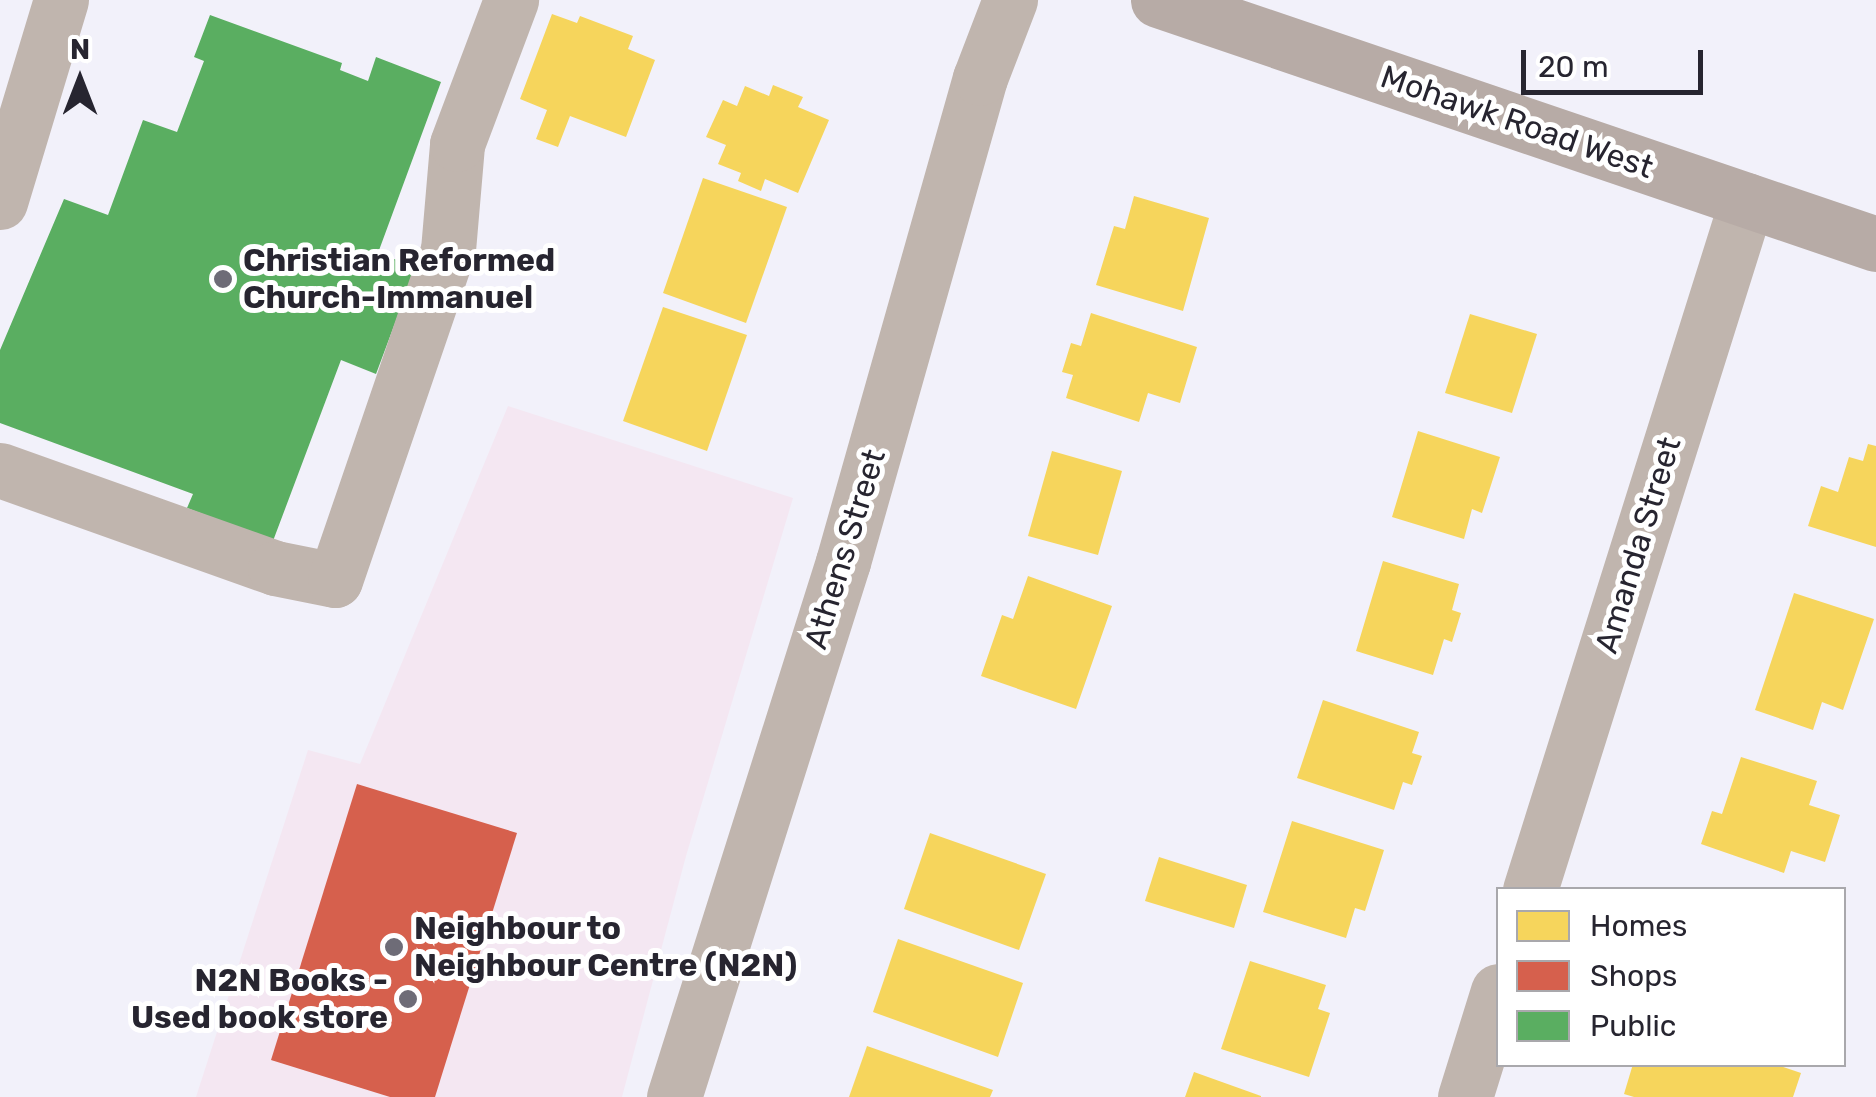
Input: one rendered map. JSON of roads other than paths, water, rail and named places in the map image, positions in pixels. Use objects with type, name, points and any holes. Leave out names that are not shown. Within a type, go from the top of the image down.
[{"type":"main road","name":"Mohawk Road West","points":[[1158,0],[1876,244]]},
{"type":"street","points":[[0,202],[61,0]]},
{"type":"street","points":[[0,470],[275,568],[335,580],[448,250],[457,144],[512,0]]},
{"type":"street","name":"Athens Street","points":[[674,1097],[843,562],[980,78],[1010,0]]},
{"type":"street","name":"Amanda Street","points":[[1531,887],[1747,200]]},
{"type":"street","points":[[1466,1097],[1496,999]]},
{"type":"place","name":"Christian Reformed Church-Immanuel","points":[[223,279]]},
{"type":"place","name":"Neighbour to Neighbour Centre (N2N)","points":[[394,947]]},
{"type":"place","name":"N2N Books - Used book store","points":[[408,999]]}]
